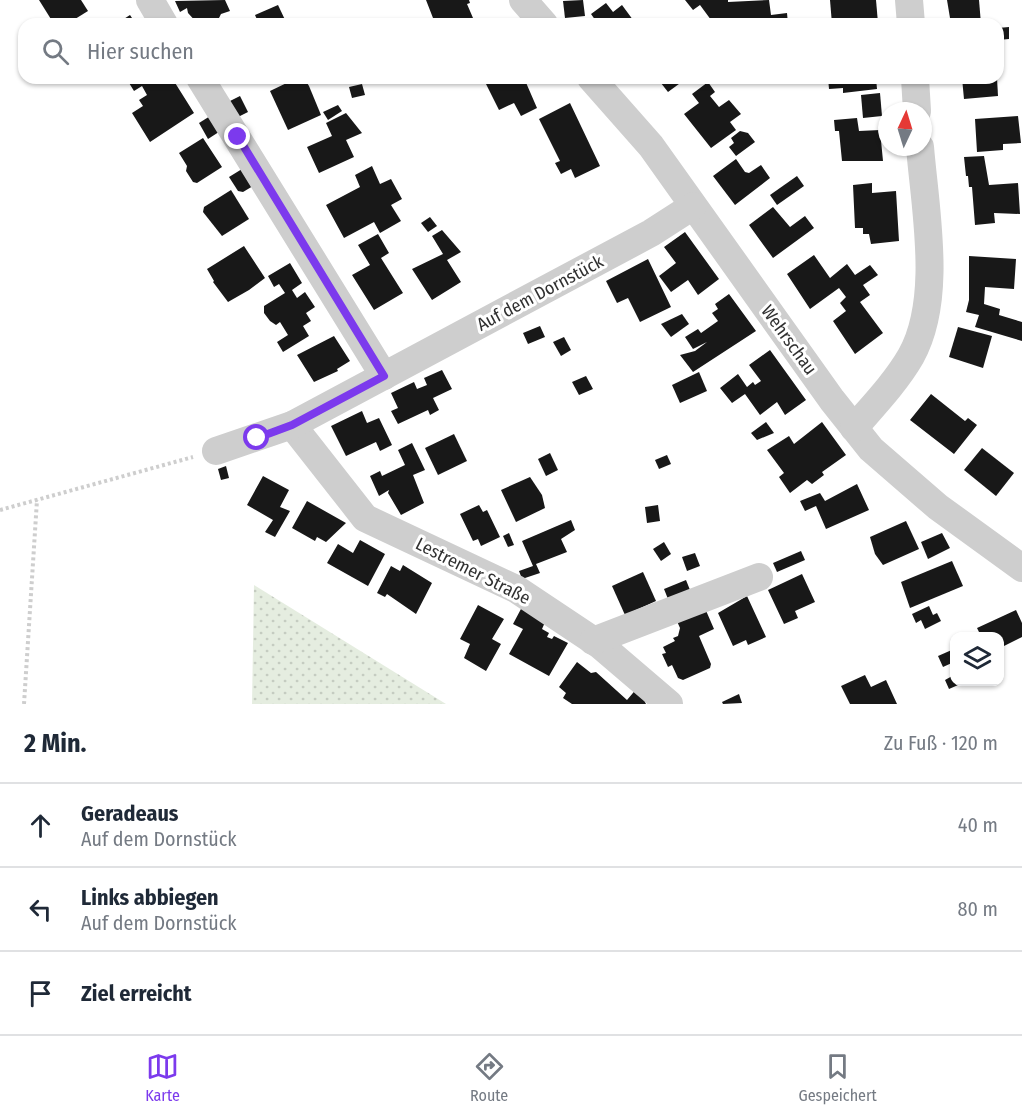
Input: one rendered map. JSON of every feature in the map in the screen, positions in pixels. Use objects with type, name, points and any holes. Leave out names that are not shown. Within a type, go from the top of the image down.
[{"type":"street","points":[[150,0],[160,18]]},
{"type":"street","points":[[523,0],[539,18]]},
{"type":"street","points":[[909,0],[910,18]]},
{"type":"street","points":[[204,84],[384,376]]},
{"type":"street","name":"Wehrschau","points":[[596,84],[651,146],[871,449],[938,507],[1022,568]]},
{"type":"street","points":[[915,84],[916,102]]},
{"type":"street","points":[[854,428],[894,382],[912,355],[921,332],[928,282],[928,250],[921,156]]},
{"type":"street","name":"Auf dem Dornstück","points":[[216,451],[292,425],[651,233],[693,206]]},
{"type":"street","name":"Lestremer Straße","points":[[292,425],[365,518],[516,589],[593,641],[669,704]]},
{"type":"street","points":[[593,641],[759,577]]},
{"type":"path","points":[[0,510],[216,451]]},
{"type":"path","points":[[24,704],[37,500]]},
{"type":"shaded area","points":[[254,585],[446,704],[252,704]]},
{"type":"building","points":[[39,0],[81,0],[88,11],[77,18],[50,18]]},
{"type":"building","points":[[225,0],[230,11],[221,14],[219,18],[193,18],[187,8],[180,12],[175,1]]},
{"type":"building","points":[[426,0],[469,0],[470,3],[467,4],[473,18],[433,18]]},
{"type":"building","points":[[583,0],[585,16],[565,18],[563,1]]},
{"type":"building","points":[[685,0],[728,0],[728,2],[769,0],[771,15],[787,13],[787,18],[710,18],[700,5],[693,10]]},
{"type":"building","points":[[830,0],[876,0],[878,18],[832,18]]},
{"type":"building","points":[[947,0],[979,0],[980,18],[950,18]]},
{"type":"building","points":[[606,3],[613,12],[622,5],[632,18],[594,18],[591,14]]},
{"type":"building","points":[[278,5],[284,18],[256,18],[255,15]]},
{"type":"building","points":[[1004,27],[1009,27],[1009,39],[1004,39]]},
{"type":"building","points":[[130,84],[176,84],[194,113],[150,142],[132,113],[143,106],[139,100],[147,95],[142,86],[134,91]]},
{"type":"building","points":[[285,84],[308,84],[321,115],[288,130],[270,91]]},
{"type":"building","points":[[362,84],[365,95],[352,98],[349,87]]},
{"type":"building","points":[[486,84],[527,84],[537,108],[521,116],[514,103],[499,110]]},
{"type":"building","points":[[662,84],[679,84],[668,92]]},
{"type":"building","points":[[705,84],[709,84],[715,92],[710,96],[719,107],[729,100],[741,114],[730,122],[736,130],[711,148],[684,114],[699,103],[692,94]]},
{"type":"building","points":[[829,84],[877,84],[877,89],[843,93],[843,88],[829,89]]},
{"type":"building","points":[[963,84],[997,84],[998,96],[964,99]]},
{"type":"building","points":[[880,93],[878,116],[863,118],[861,95]]},
{"type":"building","points":[[240,96],[248,112],[234,119],[226,103]]},
{"type":"building","points":[[570,103],[600,166],[575,178],[571,169],[561,174],[555,163],[560,161],[539,119]]},
{"type":"building","points":[[338,105],[342,111],[328,120],[323,112]]},
{"type":"building","points":[[215,113],[225,128],[208,139],[199,123]]},
{"type":"building","points":[[346,113],[362,133],[346,140],[354,157],[319,173],[307,147],[332,136],[326,123]]},
{"type":"building","points":[[1018,116],[1021,143],[1003,144],[1003,150],[977,152],[975,119]]},
{"type":"building","points":[[857,118],[859,131],[878,130],[878,156],[883,156],[883,161],[842,161],[839,131],[835,131],[834,120]]},
{"type":"building","points":[[740,131],[748,133],[755,142],[736,156],[729,147],[734,143],[731,138]]},
{"type":"building","points":[[203,138],[222,167],[197,183],[193,182],[186,171],[187,166],[179,153]]},
{"type":"building","points":[[984,156],[989,185],[1018,183],[1020,214],[994,213],[995,223],[975,225],[972,187],[969,187],[968,176],[966,176],[964,157]]},
{"type":"building","points":[[736,159],[745,172],[749,173],[761,165],[770,178],[735,205],[713,176]]},
{"type":"building","points":[[372,166],[380,184],[391,179],[402,199],[391,205],[401,221],[380,233],[374,222],[344,238],[326,205],[360,187],[355,175]]},
{"type":"building","points":[[242,169],[253,186],[243,192],[238,191],[229,177]]},
{"type":"building","points":[[797,176],[804,186],[777,205],[770,195]]},
{"type":"building","points":[[872,183],[872,193],[896,191],[899,241],[871,244],[869,234],[863,234],[863,228],[855,228],[853,185]]},
{"type":"building","points":[[231,190],[249,219],[222,236],[203,212],[204,207]]},
{"type":"building","points":[[773,207],[790,227],[805,216],[814,228],[773,258],[749,225]]},
{"type":"building","points":[[430,217],[437,226],[428,232],[421,223]]},
{"type":"building","points":[[442,230],[461,252],[447,260],[461,282],[432,300],[412,269],[443,254],[432,236]]},
{"type":"building","points":[[685,232],[719,279],[698,295],[688,280],[671,292],[659,276],[676,263],[664,247]]},
{"type":"building","points":[[378,234],[389,253],[381,258],[403,293],[374,310],[352,275],[370,265],[358,245]]},
{"type":"building","points":[[244,246],[265,278],[228,302],[213,282],[207,269]]},
{"type":"building","points":[[814,255],[830,278],[847,264],[855,275],[870,265],[878,275],[863,285],[870,295],[860,302],[883,333],[855,354],[833,321],[846,311],[840,303],[846,297],[839,288],[810,309],[787,274]]},
{"type":"building","points":[[969,256],[1016,259],[1014,289],[985,287],[984,304],[1000,309],[999,315],[1022,322],[1022,341],[975,327],[979,315],[966,312],[969,300]]},
{"type":"building","points":[[648,259],[671,307],[640,322],[628,298],[617,303],[606,281]]},
{"type":"building","points":[[290,263],[302,283],[292,290],[297,298],[305,292],[315,307],[306,313],[311,321],[303,326],[309,336],[283,352],[277,342],[288,335],[280,322],[276,325],[270,321],[264,313],[264,306],[285,293],[279,284],[274,287],[268,276]]},
{"type":"building","points":[[729,294],[756,331],[693,372],[680,355],[695,351],[707,342],[693,349],[685,337],[698,329],[701,333],[718,321],[712,313],[718,309],[715,304]]},
{"type":"building","points":[[682,314],[689,324],[671,337],[661,324]]},
{"type":"building","points":[[540,326],[545,337],[528,344],[523,333]]},
{"type":"building","points":[[958,327],[992,336],[983,368],[949,357]]},
{"type":"building","points":[[334,336],[350,361],[337,369],[338,371],[314,382],[297,355]]},
{"type":"building","points":[[564,337],[571,350],[561,356],[553,342]]},
{"type":"building","points":[[770,350],[806,400],[785,415],[777,402],[760,415],[745,394],[732,403],[720,388],[738,374],[747,387],[753,382],[755,385],[761,381],[749,365]]},
{"type":"building","points":[[442,370],[452,389],[433,398],[439,410],[430,415],[428,410],[398,424],[391,411],[398,408],[391,393],[414,382],[417,389],[427,385],[424,378]]},
{"type":"building","points":[[699,372],[707,391],[680,403],[672,385]]},
{"type":"building","points":[[586,376],[593,389],[579,395],[572,382]]},
{"type":"building","points":[[931,394],[965,421],[968,418],[977,425],[954,454],[910,420]]},
{"type":"building","points":[[362,411],[367,423],[379,418],[392,445],[380,451],[376,442],[346,456],[331,426]]},
{"type":"building","points":[[766,422],[774,433],[757,440],[751,433]]},
{"type":"building","points":[[822,422],[846,455],[822,472],[824,475],[812,484],[807,480],[790,493],[779,477],[784,473],[767,450],[789,436],[794,444]]},
{"type":"building","points":[[454,434],[467,461],[438,475],[425,448]]},
{"type":"building","points":[[412,443],[425,470],[413,475],[424,503],[401,515],[388,493],[389,490],[379,496],[370,476],[380,471],[382,476],[405,465],[398,450]]},
{"type":"building","points":[[982,448],[1014,473],[996,496],[964,470]]},
{"type":"building","points":[[550,453],[558,470],[546,476],[538,459]]},
{"type":"building","points":[[667,455],[671,464],[659,469],[655,460]]},
{"type":"building","points":[[226,466],[229,478],[221,480],[218,469]]},
{"type":"building","points":[[263,476],[289,490],[280,507],[290,511],[275,537],[265,532],[273,520],[247,505]]},
{"type":"building","points":[[530,477],[542,495],[545,508],[516,522],[501,490]]},
{"type":"building","points":[[857,484],[869,510],[826,529],[816,506],[805,511],[800,501],[820,493],[825,501]]},
{"type":"building","points":[[307,501],[346,523],[326,542],[317,537],[315,541],[292,528]]},
{"type":"building","points":[[479,505],[483,512],[487,510],[500,537],[481,546],[478,539],[473,541],[460,514]]},
{"type":"building","points":[[658,505],[660,521],[647,523],[645,507]]},
{"type":"building","points":[[571,520],[575,530],[561,539],[567,552],[536,564],[540,573],[522,579],[519,571],[533,566],[522,541]]},
{"type":"building","points":[[906,521],[919,549],[883,565],[875,554],[870,537]]},
{"type":"building","points":[[509,533],[514,545],[508,547],[503,536]]},
{"type":"building","points":[[942,533],[950,548],[928,559],[921,542]]},
{"type":"building","points":[[360,540],[385,554],[368,586],[327,563],[338,544],[353,553]]},
{"type":"building","points":[[664,542],[671,554],[661,561],[653,549]]},
{"type":"building","points":[[801,551],[805,560],[777,572],[773,563]]},
{"type":"building","points":[[695,553],[700,566],[687,571],[682,557]]},
{"type":"building","points":[[952,561],[963,586],[910,608],[901,582]]},
{"type":"building","points":[[403,565],[432,583],[416,614],[387,594],[385,597],[377,593],[391,566],[400,571]]},
{"type":"building","points":[[643,572],[656,601],[625,615],[612,586]]},
{"type":"building","points":[[802,574],[815,602],[795,611],[798,618],[784,624],[768,590]]},
{"type":"building","points":[[686,580],[694,600],[672,609],[664,589]]},
{"type":"building","points":[[747,596],[766,637],[748,645],[746,640],[733,646],[718,613]]},
{"type":"building","points":[[478,605],[504,619],[492,639],[501,644],[486,671],[464,658],[470,644],[460,639]]},
{"type":"building","points":[[704,606],[714,629],[699,636],[711,664],[710,668],[683,680],[678,678],[672,665],[668,667],[662,654],[666,653],[663,647],[675,641],[673,638],[678,636],[680,628],[676,619]]},
{"type":"building","points":[[929,606],[933,615],[937,613],[941,621],[925,629],[921,620],[916,623],[912,614]]},
{"type":"building","points":[[522,607],[546,620],[542,629],[549,633],[547,637],[552,639],[554,636],[568,643],[549,676],[509,654],[523,629],[513,624]]},
{"type":"building","points":[[1016,610],[1022,623],[1022,637],[1004,646],[1004,632],[979,632],[977,628]]},
{"type":"building","points":[[950,651],[950,664],[943,667],[938,656]]},
{"type":"building","points":[[577,662],[591,673],[596,672],[627,700],[638,687],[646,704],[572,704],[563,698],[566,693],[559,687]]},
{"type":"building","points":[[865,675],[871,687],[886,680],[897,704],[850,704],[841,686]]},
{"type":"building","points":[[950,677],[950,686],[956,686],[949,689],[945,680]]},
{"type":"building","points":[[739,694],[742,703],[723,704],[722,702]]},
{"type":"route","points":[[238,137],[384,376],[292,425],[257,438]]}]
